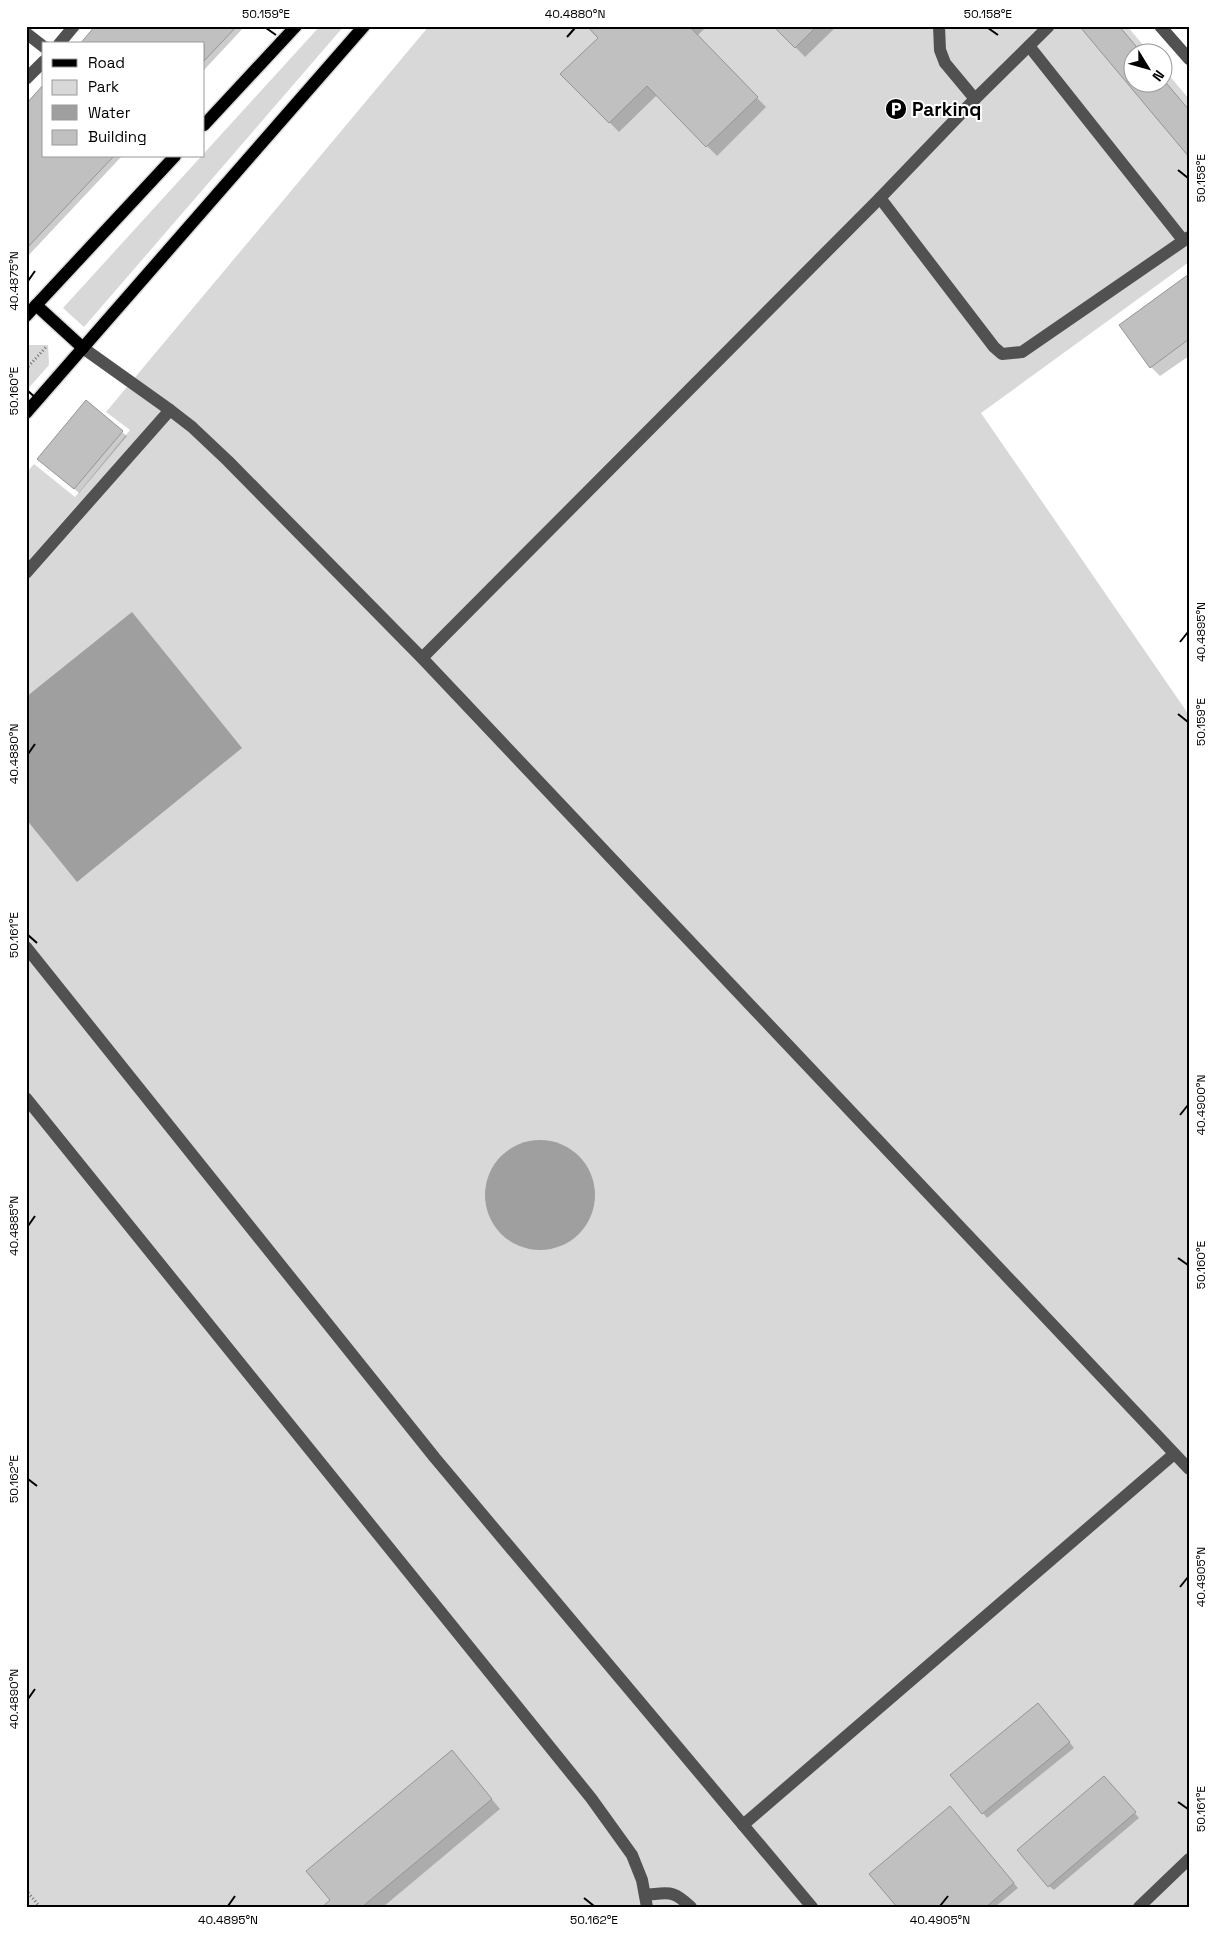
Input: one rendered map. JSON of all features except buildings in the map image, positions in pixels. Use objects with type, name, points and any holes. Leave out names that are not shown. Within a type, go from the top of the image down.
[{"type":"main road","points":[[205,124],[296,26]]},
{"type":"main road","points":[[26,413],[364,26]]},
{"type":"main road","points":[[26,316],[172,158]]},
{"type":"main road","points":[[36,305],[83,348]]},
{"type":"street","points":[[61,42],[74,26]]},
{"type":"street","points":[[939,26],[940,50],[945,63],[975,99]]},
{"type":"street","points":[[422,658],[1049,26]]},
{"type":"street","points":[[1160,26],[1189,60]]},
{"type":"street","points":[[26,33],[42,45]]},
{"type":"street","points":[[880,198],[994,347],[1002,354],[1022,352],[1186,239],[1029,46]]},
{"type":"street","points":[[26,79],[42,62]]},
{"type":"street","points":[[83,348],[192,427],[228,461],[422,658],[1189,1469]]},
{"type":"street","points":[[26,573],[170,410]]},
{"type":"street","points":[[26,947],[435,1458],[812,1907]]},
{"type":"street","points":[[26,1098],[591,1798],[632,1855],[642,1880],[646,1901],[668,1893],[678,1895],[691,1907]]},
{"type":"street","points":[[744,1825],[1174,1454]]},
{"type":"street","points":[[1138,1907],[1189,1859]]},
{"type":"path","points":[[26,370],[48,346]]},
{"type":"path","points":[[26,1890],[40,1907]]},
{"type":"green space","points":[[320,26],[344,26],[84,327],[63,308],[200,158],[205,158],[205,152]]},
{"type":"green space","points":[[429,26],[1127,26],[1141,42],[1122,42],[1122,92],[1172,92],[1172,79],[1189,99],[1189,262],[981,413],[1189,715],[1189,1907],[26,1907],[26,473],[34,464],[75,497],[130,430],[106,412]]},
{"type":"green space","points":[[27,345],[48,345],[49,365],[26,391]]},
{"type":"water","points":[[132,612],[242,748],[77,882],[26,819],[26,697]]},
{"type":"water","points":[[540,1140],[561,1144],[579,1156],[591,1174],[595,1195],[591,1216],[579,1234],[561,1246],[540,1250],[519,1246],[501,1234],[489,1216],[485,1195],[489,1174],[501,1156],[519,1144]]},
{"type":"place","name":"Parkinq","points":[[896,109]]}]
